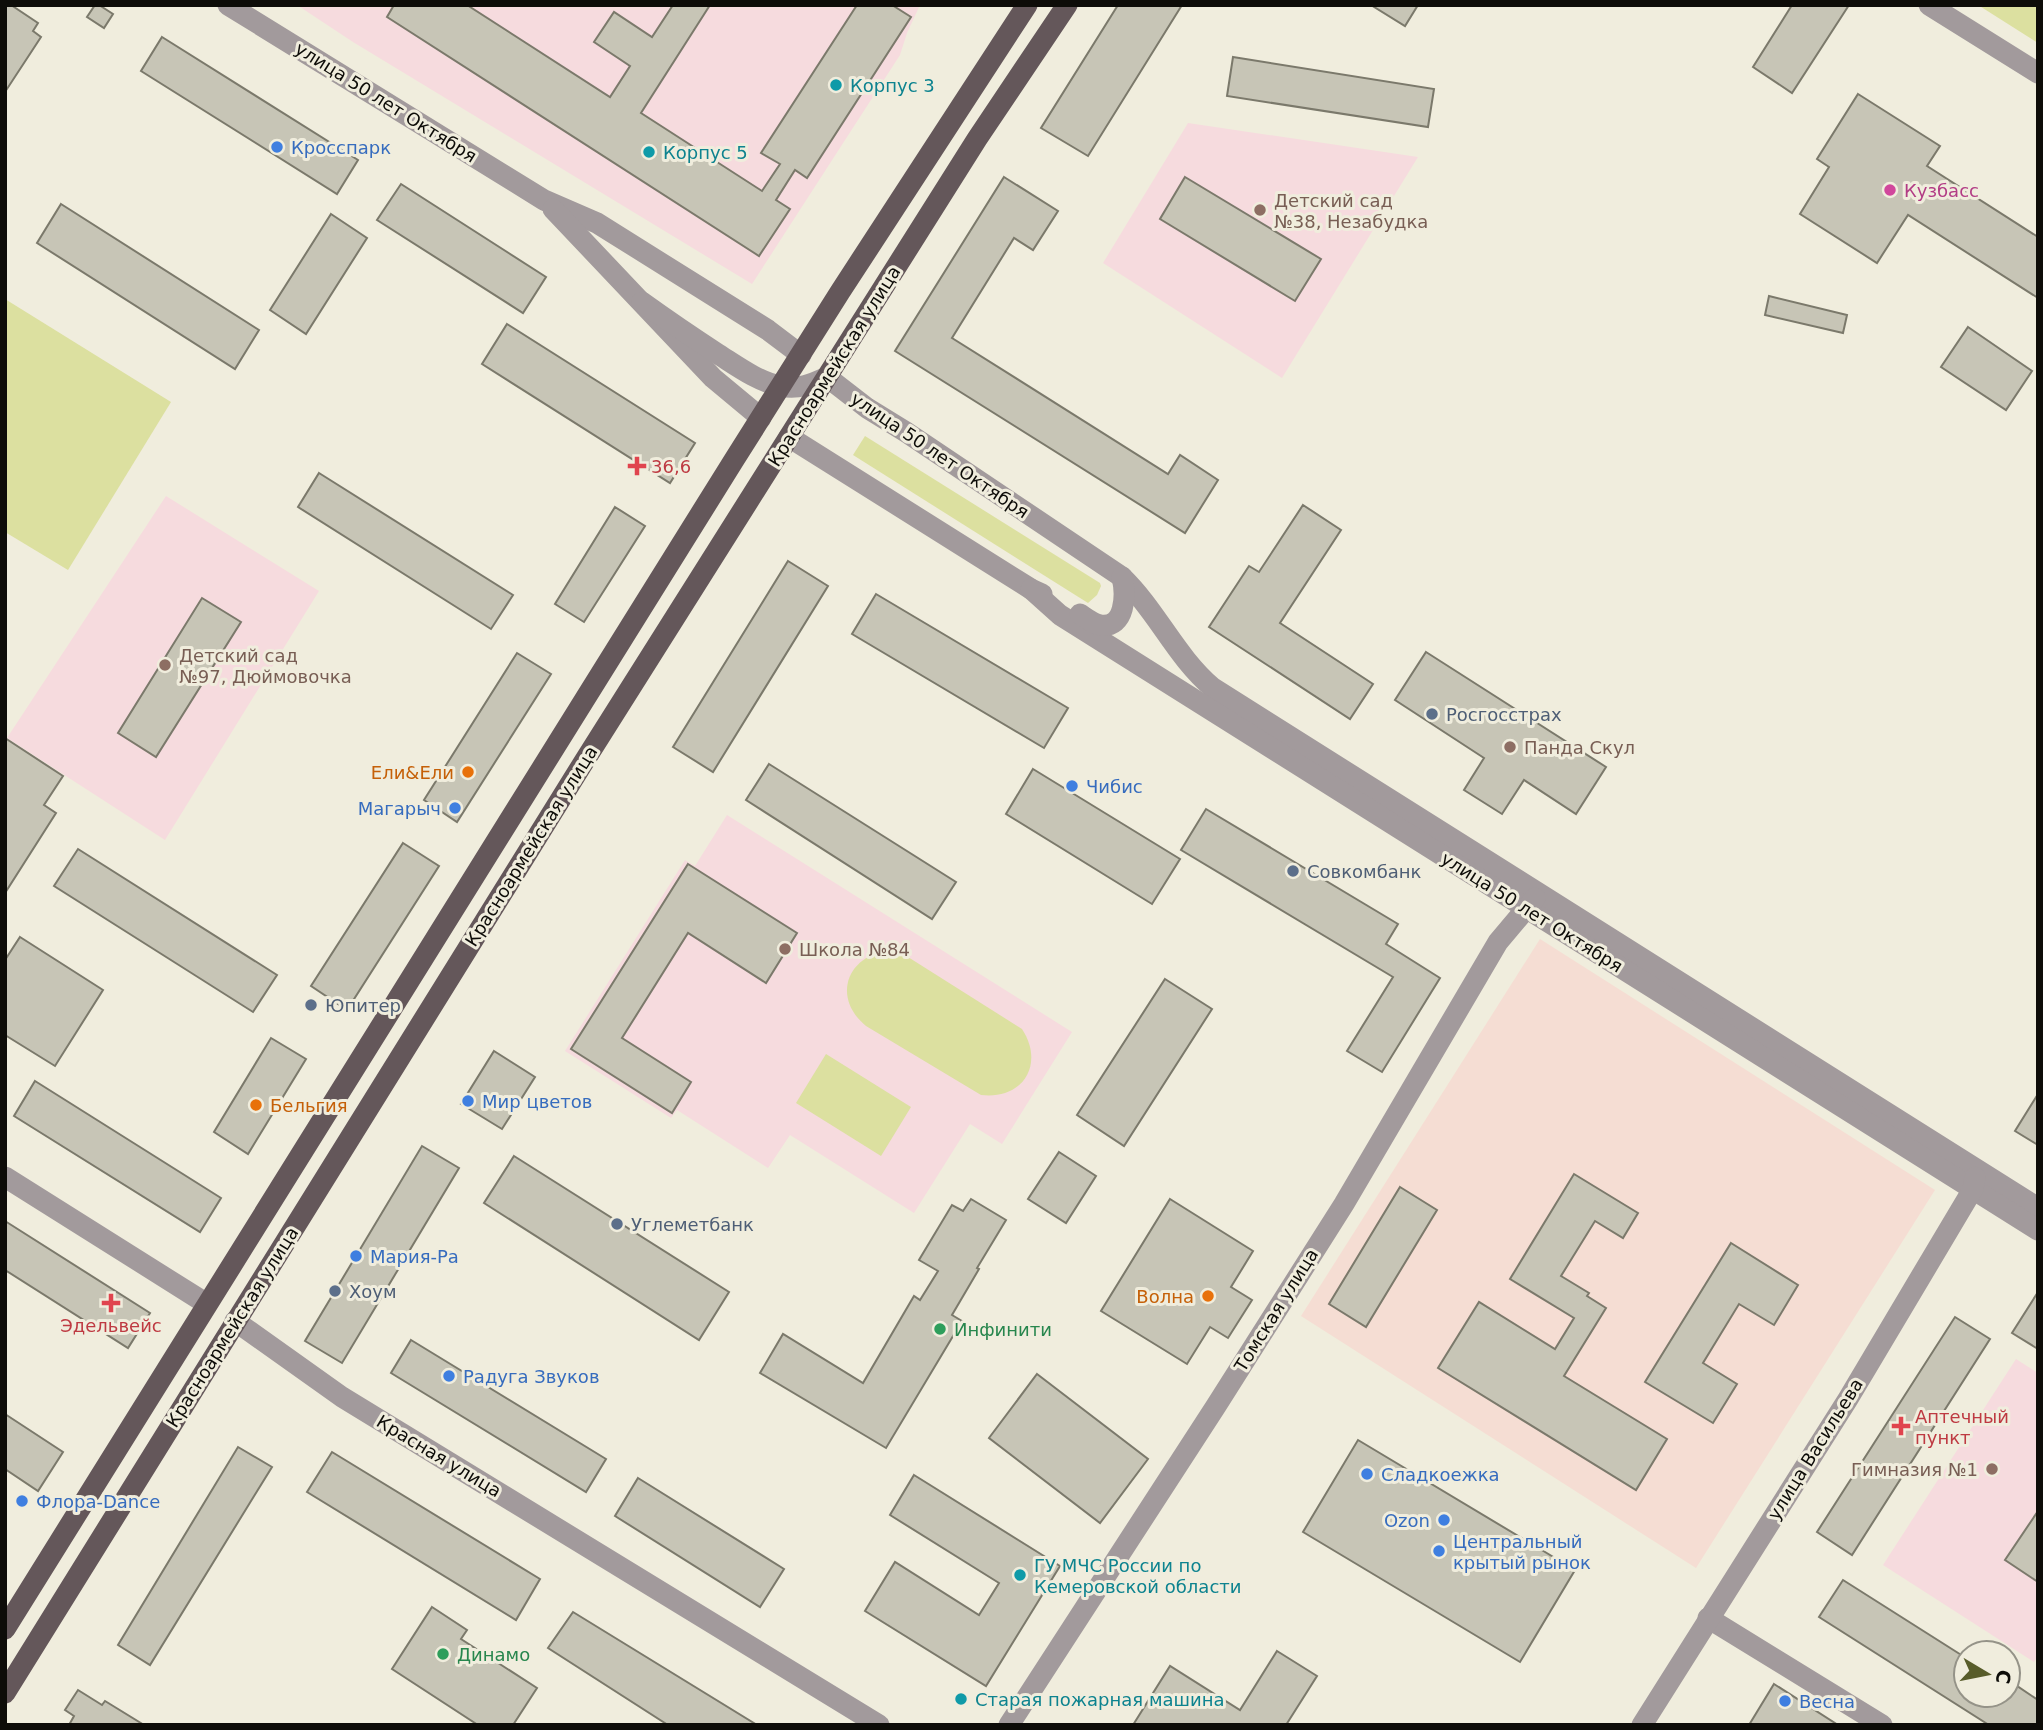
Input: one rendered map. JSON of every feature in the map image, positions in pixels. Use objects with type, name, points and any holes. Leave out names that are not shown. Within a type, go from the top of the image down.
[{"type":"main road","name":"Красноармейская улица","points":[[5,1629],[781,386],[1027,5]]},
{"type":"main road","name":"Красноармейская улица","points":[[5,1693],[570,784],[977,139],[1067,5]]},
{"type":"main road","name":"улица 50 лет Октября","points":[[801,355],[827,377]]},
{"type":"main road","name":"улица 50 лет Октября","points":[[761,418],[789,437]]},
{"type":"main road","name":"Красная улица","points":[[207,1304],[235,1321]]},
{"type":"street","name":"улица 50 лет Октября","points":[[228,5],[544,200],[597,223],[768,330],[801,355]]},
{"type":"street","points":[[1929,5],[2038,73]]},
{"type":"street","name":"улица 50 лет Октября","points":[[544,200],[713,378],[761,418]]},
{"type":"street","points":[[642,302],[743,371],[763,381],[797,387],[811,385],[827,377]]},
{"type":"street","name":"улица 50 лет Октября","points":[[827,377],[866,408],[906,432],[1122,578],[1140,594],[1199,676],[1213,688],[1532,901]]},
{"type":"street","name":"улица 50 лет Октября","points":[[789,437],[1031,589],[1064,604],[1092,622],[1108,624],[1119,616],[1126,592],[1122,578]]},
{"type":"street","name":"улица 50 лет Октября","points":[[1031,589],[1060,615],[1532,901],[1974,1179],[2038,1230]]},
{"type":"street","name":"Томская улица","points":[[1009,1725],[1344,1204],[1498,942],[1532,901]]},
{"type":"street","name":"Красная улица","points":[[5,1177],[207,1304]]},
{"type":"street","name":"улица 50 лет Октября","points":[[1974,1179],[2038,1208]]},
{"type":"street","name":"улица Васильева","points":[[1642,1725],[1848,1399],[1974,1179]]},
{"type":"street","name":"Красная улица","points":[[235,1321],[342,1397],[879,1725]]},
{"type":"street","points":[[1708,1618],[1882,1725]]},
{"type":"shaded area","points":[[297,5],[920,5],[900,55],[752,284],[353,42]]},
{"type":"shaded area","name":"Детский сад №38, Незабудка","points":[[1188,123],[1418,157],[1282,378],[1103,263]]},
{"type":"shaded area","name":"Детский сад №97, Дюймовочка","points":[[166,496],[319,591],[165,840],[7,738]]},
{"type":"shaded area","name":"Школа №84","points":[[727,815],[1072,1032],[1002,1144],[970,1124],[914,1213],[790,1135],[768,1168],[677,1110],[671,1118],[565,1051],[685,860],[695,866]]},
{"type":"shaded area","points":[[1540,939],[1935,1190],[1696,1568],[1301,1316]]},
{"type":"shaded area","name":"Гимназия №1","points":[[2016,1359],[2038,1373],[2038,1656],[2034,1662],[2022,1654],[2022,1639],[1998,1639],[1883,1565]]},
{"type":"green space","points":[[1978,5],[2038,5],[2038,43]]},
{"type":"green space","points":[[5,299],[171,402],[68,570],[5,532]]},
{"type":"green space","points":[[865,436],[1100,583],[1097,595],[1088,603],[853,455]]},
{"type":"green space","points":[[886,951],[898,952],[908,957],[1022,1029],[1029,1042],[1031,1055],[1026,1077],[1018,1086],[996,1095],[981,1095],[866,1026],[849,1004],[848,981],[861,962]]},
{"type":"green space","points":[[826,1054],[911,1107],[881,1156],[796,1103]]},
{"type":"building","points":[[5,5],[11,5],[38,23],[33,31],[41,37],[5,92]]},
{"type":"building","points":[[95,5],[113,14],[104,28],[87,17]]},
{"type":"building","name":"Корпус 5","points":[[394,5],[467,5],[610,97],[630,66],[594,42],[614,12],[652,37],[673,5],[710,5],[641,113],[762,191],[780,164],[761,153],[857,5],[892,5],[911,17],[807,178],[795,170],[776,200],[790,209],[759,256],[387,17]]},
{"type":"building","points":[[1118,5],[1182,5],[1088,156],[1041,128]]},
{"type":"building","points":[[1371,5],[1418,5],[1405,26]]},
{"type":"building","points":[[1792,5],[1849,5],[1792,93],[1753,67]]},
{"type":"building","points":[[162,37],[358,160],[337,194],[141,71]]},
{"type":"building","points":[[1233,57],[1434,89],[1428,127],[1227,96]]},
{"type":"building","name":"Кузбасс","points":[[1858,94],[1940,146],[1927,166],[2038,237],[2038,298],[1908,215],[1877,263],[1800,214],[1829,167],[1817,159]]},
{"type":"building","points":[[1004,177],[1058,211],[1033,250],[1014,238],[952,338],[1168,474],[1180,455],[1218,480],[1185,533],[895,351]]},
{"type":"building","points":[[1185,177],[1321,259],[1295,301],[1160,219]]},
{"type":"building","points":[[401,184],[546,277],[523,313],[377,220]]},
{"type":"building","points":[[61,204],[259,330],[235,369],[37,243]]},
{"type":"building","points":[[331,214],[367,238],[306,334],[270,310]]},
{"type":"building","points":[[1769,296],[1847,315],[1843,333],[1765,315]]},
{"type":"building","points":[[507,324],[695,443],[670,483],[482,364]]},
{"type":"building","points":[[1968,327],[2032,371],[2006,410],[1941,367]]},
{"type":"building","points":[[319,473],[513,595],[491,629],[298,507]]},
{"type":"building","points":[[1303,505],[1341,530],[1280,623],[1373,684],[1350,719],[1209,627],[1249,566],[1259,572]]},
{"type":"building","points":[[615,507],[645,526],[584,622],[555,604]]},
{"type":"building","points":[[788,561],[828,586],[713,772],[673,747]]},
{"type":"building","points":[[876,594],[1068,708],[1044,748],[852,634]]},
{"type":"building","points":[[202,598],[241,622],[156,757],[118,733]]},
{"type":"building","points":[[1426,652],[1606,767],[1576,814],[1524,780],[1502,814],[1464,790],[1484,758],[1395,700]]},
{"type":"building","points":[[517,653],[551,674],[457,822],[424,800]]},
{"type":"building","points":[[5,738],[63,776],[44,805],[56,813],[5,893]]},
{"type":"building","points":[[769,764],[956,882],[932,919],[746,800]]},
{"type":"building","points":[[1033,769],[1180,859],[1152,904],[1006,814]]},
{"type":"building","points":[[1206,809],[1398,924],[1386,944],[1440,978],[1382,1072],[1347,1051],[1393,977],[1181,850]]},
{"type":"building","points":[[403,843],[439,866],[347,1010],[311,986]]},
{"type":"building","points":[[78,849],[277,975],[253,1012],[54,886]]},
{"type":"building","points":[[688,864],[797,933],[766,983],[688,933],[622,1038],[691,1082],[672,1113],[571,1049]]},
{"type":"building","points":[[20,937],[103,990],[55,1066],[5,1035],[5,960]]},
{"type":"building","points":[[1165,979],[1212,1009],[1124,1146],[1077,1115]]},
{"type":"building","points":[[271,1038],[306,1059],[248,1154],[214,1132]]},
{"type":"building","points":[[494,1051],[535,1077],[502,1129],[461,1104]]},
{"type":"building","points":[[35,1081],[221,1198],[200,1232],[14,1116]]},
{"type":"building","points":[[2038,1094],[2038,1145],[2015,1131]]},
{"type":"building","points":[[422,1146],[459,1168],[342,1363],[305,1341]]},
{"type":"building","points":[[1059,1152],[1096,1176],[1066,1223],[1028,1199]]},
{"type":"building","points":[[514,1156],[729,1292],[699,1340],[484,1203]]},
{"type":"building","points":[[1574,1174],[1638,1213],[1623,1238],[1595,1221],[1561,1276],[1589,1293],[1587,1296],[1606,1308],[1564,1376],[1667,1439],[1636,1490],[1438,1368],[1479,1302],[1555,1349],[1574,1318],[1510,1279]]},
{"type":"building","points":[[1400,1187],[1437,1210],[1366,1327],[1329,1304]]},
{"type":"building","points":[[971,1199],[1006,1220],[952,1315],[962,1321],[886,1448],[760,1373],[783,1334],[863,1383],[914,1296],[920,1300],[938,1271],[919,1260],[952,1205],[963,1211]]},
{"type":"building","points":[[1170,1199],[1253,1251],[1231,1287],[1252,1300],[1228,1338],[1210,1327],[1187,1364],[1101,1311]]},
{"type":"building","points":[[5,1221],[150,1313],[128,1348],[5,1270]]},
{"type":"building","points":[[1731,1243],[1798,1285],[1774,1325],[1739,1304],[1703,1363],[1737,1384],[1713,1423],[1645,1382]]},
{"type":"building","points":[[2038,1292],[2038,1349],[2012,1333]]},
{"type":"building","points":[[1955,1317],[1990,1339],[1852,1555],[1817,1532]]},
{"type":"building","points":[[411,1340],[606,1459],[586,1492],[391,1373]]},
{"type":"building","points":[[1037,1374],[1148,1459],[1100,1523],[989,1438]]},
{"type":"building","points":[[5,1414],[63,1452],[38,1491],[5,1469]]},
{"type":"building","name":"Центральный крытый рынок","points":[[1358,1440],[1575,1570],[1520,1662],[1303,1532]]},
{"type":"building","points":[[238,1447],[272,1467],[150,1665],[118,1645]]},
{"type":"building","points":[[332,1452],[540,1579],[516,1620],[307,1492]]},
{"type":"building","name":"ГУ МЧС России по Кемеровской области","points":[[914,1475],[1060,1566],[986,1686],[865,1611],[895,1562],[979,1615],[999,1583],[890,1515]]},
{"type":"building","points":[[638,1478],[784,1569],[760,1607],[615,1516]]},
{"type":"building","points":[[2038,1511],[2038,1582],[2005,1560]]},
{"type":"building","points":[[1843,1580],[1952,1649],[1952,1701],[1819,1617]]},
{"type":"building","name":"Динамо","points":[[432,1607],[467,1630],[461,1639],[537,1688],[513,1725],[478,1725],[392,1669]]},
{"type":"building","points":[[573,1612],[757,1725],[668,1725],[548,1648]]},
{"type":"building","points":[[1277,1651],[1317,1676],[1286,1725],[1133,1725],[1170,1666],[1240,1710]]},
{"type":"building","points":[[1774,1684],[1838,1725],[1749,1725]]},
{"type":"building","points":[[2022,1689],[2038,1700],[2038,1725],[1989,1725],[1964,1709],[2022,1709]]},
{"type":"building","points":[[78,1690],[102,1705],[105,1701],[144,1725],[69,1725],[74,1716],[65,1710]]},
{"type":"place","name":"Корпус 3","points":[[836,85]]},
{"type":"place","name":"Кросспарк","points":[[277,147]]},
{"type":"place","name":"Корпус 5","points":[[649,152]]},
{"type":"place","name":"Кузбасс","points":[[1890,190]]},
{"type":"place","name":"Детский сад №38, Незабудка","points":[[1260,210]]},
{"type":"place","name":"36,6","points":[[637,466]]},
{"type":"place","name":"Детский сад №97, Дюймовочка","points":[[165,665]]},
{"type":"place","name":"Росгосстрах","points":[[1432,714]]},
{"type":"place","name":"Панда Скул","points":[[1510,747]]},
{"type":"place","name":"Ели&Ели","points":[[468,772]]},
{"type":"place","name":"Чибис","points":[[1072,786]]},
{"type":"place","name":"Магарыч","points":[[455,808]]},
{"type":"place","name":"Совкомбанк","points":[[1293,871]]},
{"type":"place","name":"Школа №84","points":[[785,949]]},
{"type":"place","name":"Юпитер","points":[[311,1005]]},
{"type":"place","name":"Мир цветов","points":[[468,1101]]},
{"type":"place","name":"Бельгия","points":[[256,1105]]},
{"type":"place","name":"Углеметбанк","points":[[617,1224]]},
{"type":"place","name":"Мария-Ра","points":[[356,1256]]},
{"type":"place","name":"Хоум","points":[[335,1291]]},
{"type":"place","name":"Волна","points":[[1208,1296]]},
{"type":"place","name":"Эдельвейс","points":[[111,1303]]},
{"type":"place","name":"Инфинити","points":[[940,1329]]},
{"type":"place","name":"Радуга Звуков","points":[[449,1376]]},
{"type":"place","name":"Аптечный пункт","points":[[1901,1426]]},
{"type":"place","name":"Гимназия №1","points":[[1992,1469]]},
{"type":"place","name":"Сладкоежка","points":[[1367,1474]]},
{"type":"place","name":"Флора-Dance","points":[[22,1501]]},
{"type":"place","name":"Ozon","points":[[1444,1520]]},
{"type":"place","name":"Центральный крытый рынок","points":[[1439,1551]]},
{"type":"place","name":"ГУ МЧС России по Кемеровской области","points":[[1020,1575]]},
{"type":"place","name":"Динамо","points":[[443,1654]]},
{"type":"place","name":"Старая пожарная машина","points":[[961,1699]]},
{"type":"place","name":"Весна","points":[[1785,1701]]}]
